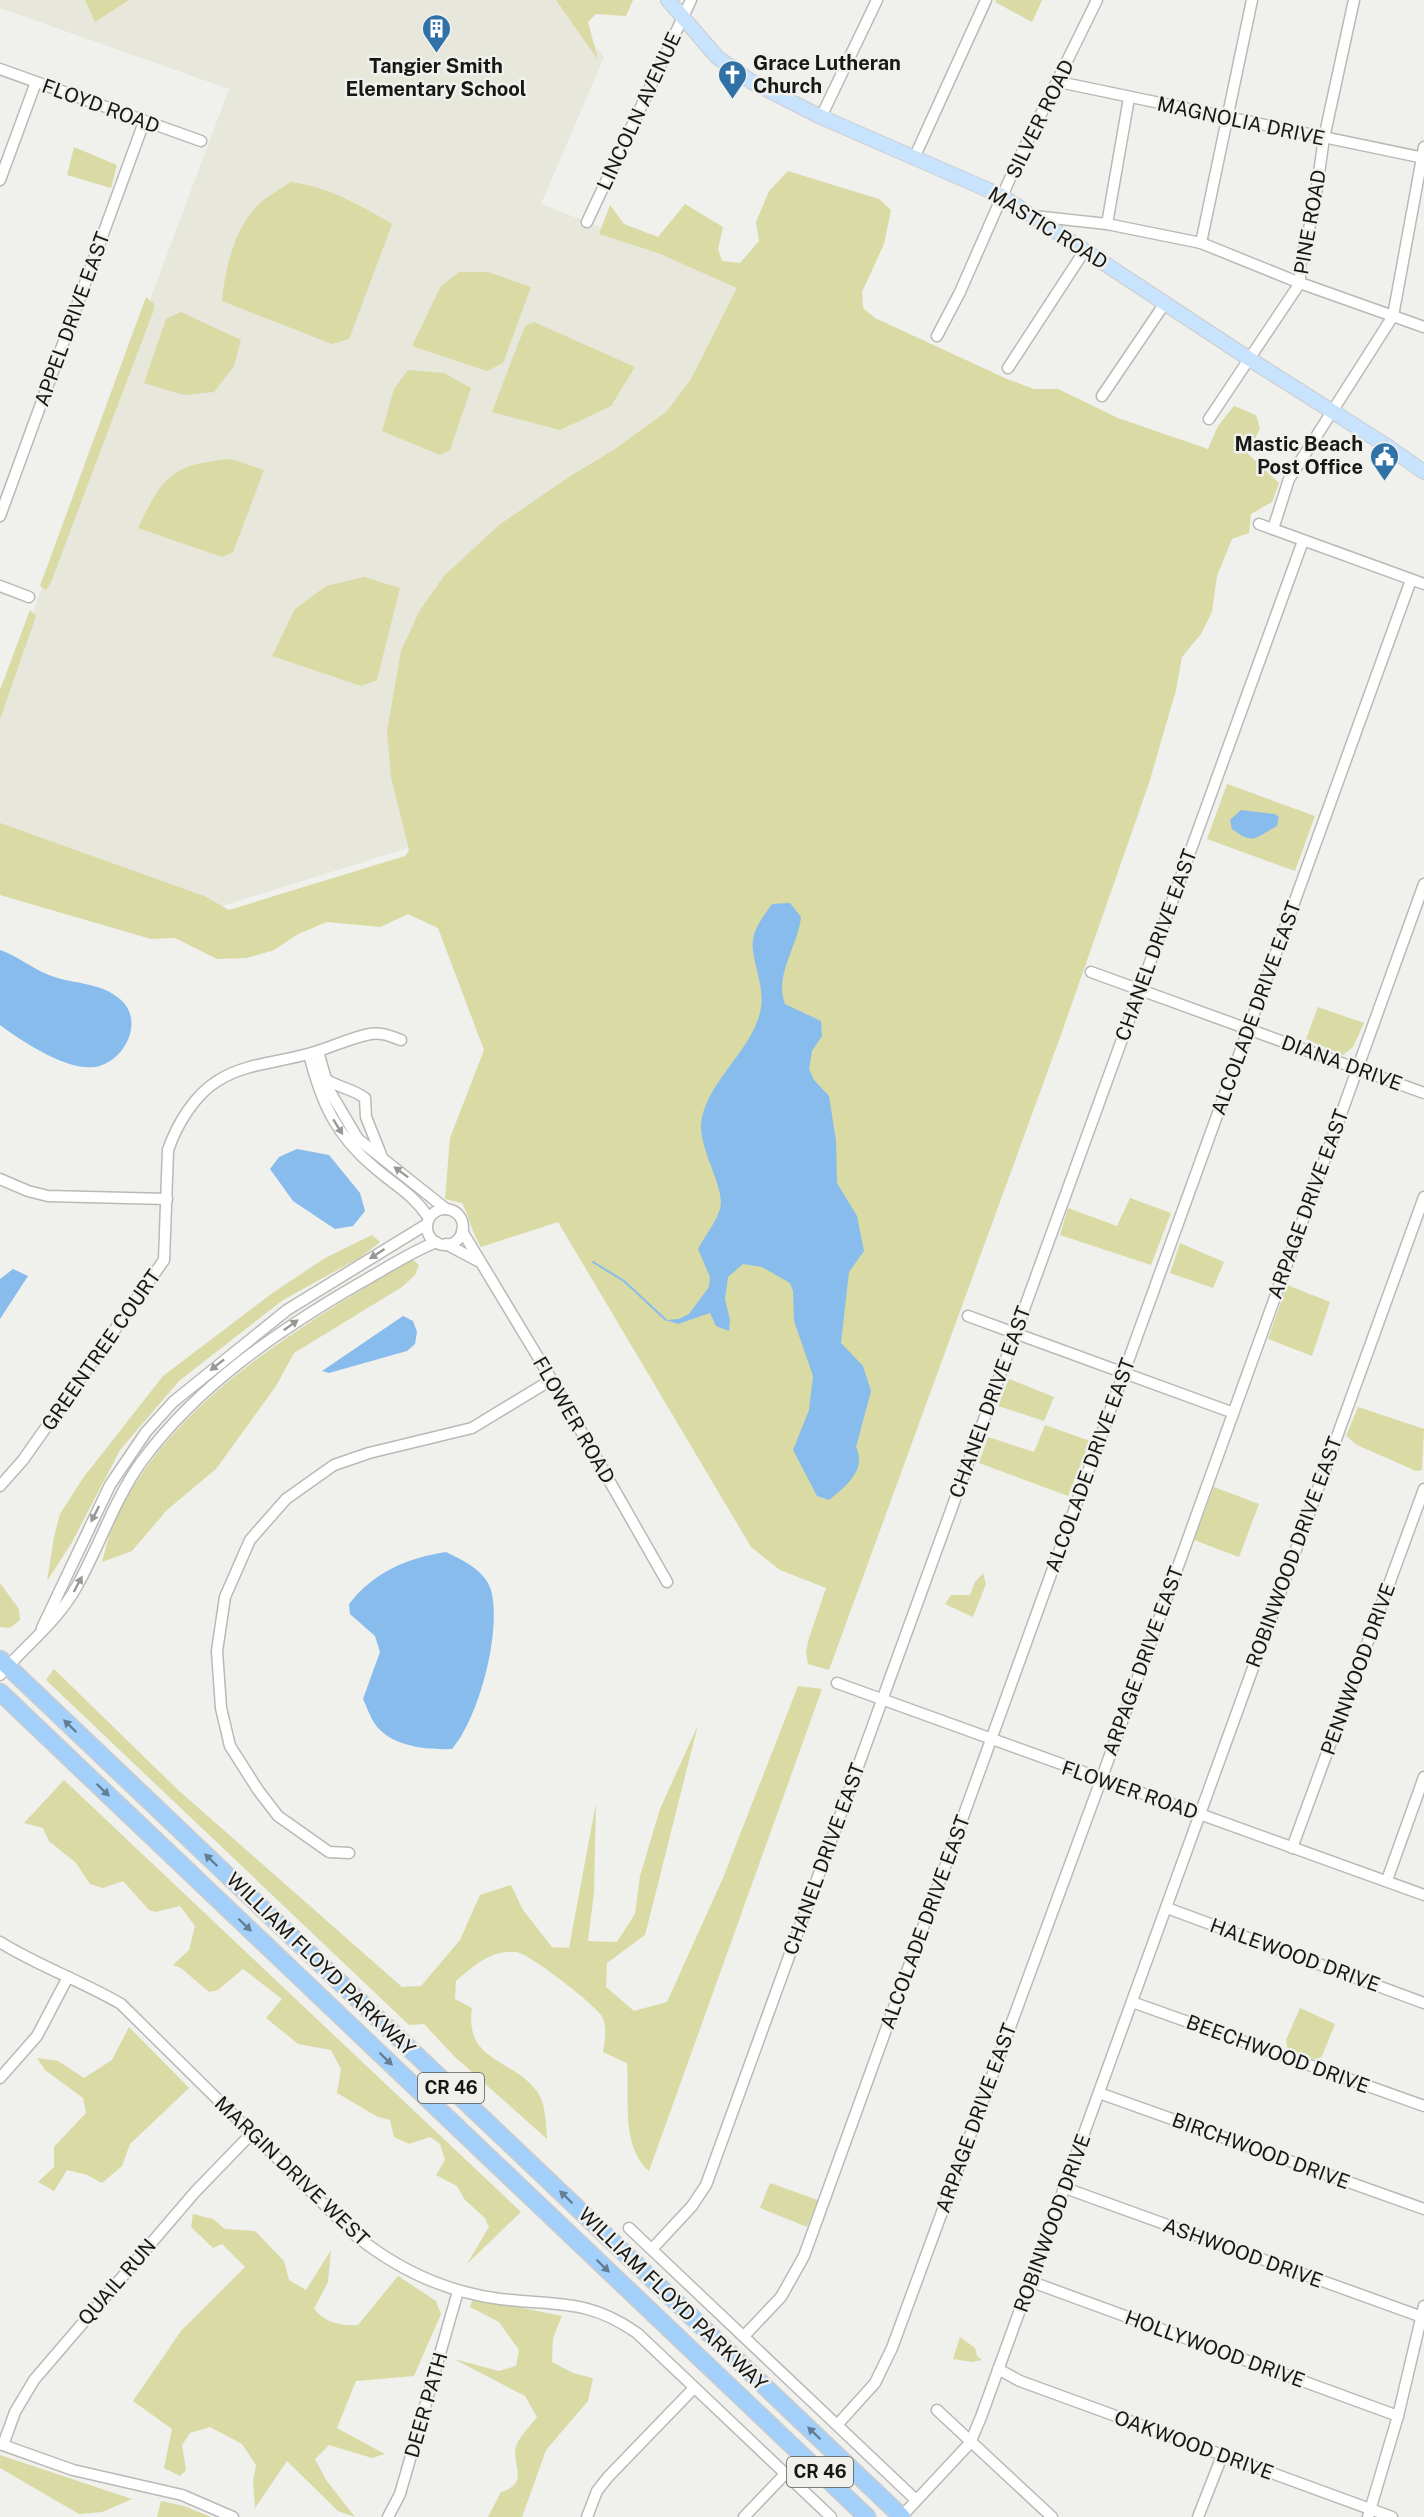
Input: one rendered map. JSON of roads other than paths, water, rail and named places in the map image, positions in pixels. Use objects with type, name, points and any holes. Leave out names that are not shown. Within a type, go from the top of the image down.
[{"type":"highway","name":"WILLIAM FLOYD PARKWAY","points":[[3,1667],[901,2517]]},
{"type":"highway","name":"WILLIAM FLOYD PARKWAY","points":[[0,1692],[867,2517]]},
{"type":"main road","name":"MASTIC ROAD","points":[[668,0],[717,57],[769,92],[1002,196],[1424,472]]},
{"type":"street","name":"LINCOLN AVENUE","points":[[587,222],[691,0]]},
{"type":"street","points":[[821,117],[877,0]]},
{"type":"street","points":[[915,156],[986,0]]},
{"type":"street","name":"SILVER ROAD","points":[[937,336],[1097,0]]},
{"type":"street","points":[[1201,243],[1252,0]]},
{"type":"street","name":"PINE ROAD","points":[[1209,419],[1251,360],[1300,283],[1300,266],[1314,208],[1324,138],[1354,0]]},
{"type":"street","name":"FLOYD ROAD","points":[[0,69],[201,141]]},
{"type":"street","points":[[0,180],[36,82]]},
{"type":"street","name":"MAGNOLIA DRIVE","points":[[1059,82],[1324,138],[1423,154]]},
{"type":"street","points":[[1107,224],[1129,98]]},
{"type":"street","name":"APPEL DRIVE EAST","points":[[0,516],[144,122]]},
{"type":"street","points":[[1273,529],[1289,479],[1393,316],[1423,154]]},
{"type":"street","points":[[1034,216],[1107,224],[1201,243],[1300,283],[1424,327]]},
{"type":"street","points":[[1008,368],[1085,250]]},
{"type":"street","points":[[1102,396],[1165,303]]},
{"type":"street","points":[[1260,524],[1424,584]]},
{"type":"street","name":"CHANEL DRIVE EAST","points":[[653,2248],[692,2206],[706,2185],[1303,541]]},
{"type":"street","name":"ALCOLADE DRIVE EAST","points":[[744,2336],[781,2297],[804,2256],[1412,580]]},
{"type":"street","points":[[0,586],[29,597]]},
{"type":"street","name":"ARPAGE DRIVE EAST","points":[[838,2424],[875,2383],[888,2358],[1101,1780],[1424,885]]},
{"type":"street","name":"DIANA DRIVE","points":[[1090,972],[1424,1093]]},
{"type":"street","name":"GREENTREE COURT","points":[[0,1486],[23,1460],[164,1260],[168,1150],[174,1134],[201,1093],[219,1079],[240,1071],[314,1052],[369,1034],[384,1033],[401,1040]]},
{"type":"street","points":[[314,1052],[327,1080],[339,1130],[355,1150],[414,1197],[428,1221],[429,1235],[441,1243]]},
{"type":"street","points":[[314,1052],[318,1092],[332,1096],[354,1089],[365,1098],[366,1117],[384,1160]]},
{"type":"street","points":[[3,1667],[42,1629],[58,1617],[78,1586],[109,1519],[141,1462],[184,1411],[296,1321],[411,1253],[456,1240],[462,1231],[459,1217],[358,1139],[332,1096]]},
{"type":"street","points":[[0,1179],[28,1191],[48,1196],[167,1199]]},
{"type":"street","name":"ROBINWOOD DRIVE EAST","points":[[1167,1908],[1198,1814],[1424,1197]]},
{"type":"street","points":[[42,1629],[110,1485],[146,1432],[173,1402],[287,1310],[428,1221],[437,1210],[446,1209]]},
{"type":"street","name":"FLOWER ROAD","points":[[462,1231],[478,1261],[493,1280],[667,1582]]},
{"type":"street","name":"FLOWER ROAD","points":[[441,1243],[478,1261]]},
{"type":"street","points":[[968,1316],[1232,1412]]},
{"type":"street","points":[[350,1853],[329,1852],[278,1816],[230,1746],[220,1708],[217,1651],[225,1597],[250,1539],[286,1499],[334,1465],[369,1453],[472,1428],[551,1380]]},
{"type":"street","name":"PENNWOOD DRIVE","points":[[1292,1848],[1424,1489]]},
{"type":"street","name":"FLOWER ROAD","points":[[837,1683],[1342,1868],[1387,1880],[1424,1895]]},
{"type":"street","points":[[1387,1880],[1424,1778]]},
{"type":"street","name":"ROBINWOOD DRIVE","points":[[901,2517],[970,2442],[1032,2282],[1167,1908]]},
{"type":"street","name":"HALEWOOD DRIVE","points":[[1167,1908],[1424,2003]]},
{"type":"street","name":"MARGIN DRIVE WEST","points":[[0,1942],[22,1956],[121,2004],[355,2235],[377,2253],[434,2283],[459,2291],[500,2299],[576,2305],[601,2311],[636,2333],[831,2517]]},
{"type":"street","points":[[0,2078],[37,2036],[68,1977]]},
{"type":"street","name":"BEECHWOOD DRIVE","points":[[1132,2002],[1424,2106]]},
{"type":"street","name":"BIRCHWOOD DRIVE","points":[[1099,2093],[1424,2209]]},
{"type":"street","name":"QUAIL RUN","points":[[1,2445],[15,2412],[34,2380],[195,2192],[252,2133]]},
{"type":"street","name":"ASHWOOD DRIVE","points":[[1065,2188],[1423,2312]]},
{"type":"street","points":[[629,2228],[653,2248],[916,2500]]},
{"type":"street","name":"HOLLYWOOD DRIVE","points":[[1032,2282],[1398,2416]]},
{"type":"street","name":"DEER PATH","points":[[388,2517],[400,2494],[459,2291]]},
{"type":"street","points":[[1369,2513],[1398,2416],[1423,2312]]},
{"type":"street","name":"OAKWOOD DRIVE","points":[[998,2369],[1020,2381],[1369,2513],[1392,2517]]},
{"type":"street","points":[[587,2517],[597,2491],[608,2477],[694,2388]]},
{"type":"street","points":[[937,2410],[1052,2517]]},
{"type":"street","points":[[1,2445],[73,2470],[182,2495],[233,2517]]},
{"type":"street","points":[[1198,2517],[1222,2456]]},
{"type":"street","points":[[744,2517],[785,2474]]},
{"type":"water","points":[[1241,810],[1275,814],[1279,817],[1277,826],[1255,838],[1245,837],[1232,829],[1230,820]]},
{"type":"water","points":[[790,903],[801,917],[796,939],[784,971],[782,993],[785,1004],[821,1021],[822,1036],[812,1051],[809,1069],[814,1080],[829,1096],[836,1141],[837,1183],[857,1216],[864,1251],[849,1272],[841,1343],[863,1366],[871,1391],[856,1447],[859,1455],[857,1470],[848,1483],[829,1500],[817,1496],[793,1450],[809,1410],[813,1376],[794,1321],[793,1291],[790,1283],[762,1267],[743,1264],[728,1277],[725,1299],[730,1320],[729,1331],[716,1326],[710,1313],[678,1324],[666,1320],[679,1319],[689,1314],[709,1287],[710,1277],[698,1249],[716,1219],[721,1201],[704,1147],[701,1125],[704,1110],[719,1081],[757,1023],[762,999],[753,947],[756,930],[772,904]]},
{"type":"water","points":[[0,950],[49,975],[96,986],[121,1000],[128,1009],[131,1030],[128,1040],[115,1058],[95,1067],[71,1064],[45,1054],[0,1025]]},
{"type":"water","points":[[297,1149],[329,1155],[360,1193],[365,1211],[353,1226],[335,1229],[293,1201],[270,1169],[279,1157]]},
{"type":"water","points":[[13,1269],[28,1276],[0,1319],[0,1279]]},
{"type":"water","points":[[403,1316],[413,1321],[417,1332],[415,1344],[407,1351],[329,1373],[322,1371]]},
{"type":"water","points":[[446,1552],[478,1571],[488,1583],[494,1607],[491,1650],[471,1717],[452,1749],[421,1748],[390,1738],[373,1721],[363,1699],[380,1652],[375,1636],[350,1614],[349,1604],[369,1583],[392,1568],[418,1558]]},
{"type":"waterway","points":[[593,1262],[624,1281],[666,1320]]},
{"type":"place","name":"Tangier Smith Elementary School","points":[[436,54]]},
{"type":"place","name":"Grace Lutheran Church","points":[[732,100]]},
{"type":"place","name":"Mastic Beach Post Office","points":[[1384,482]]}]
